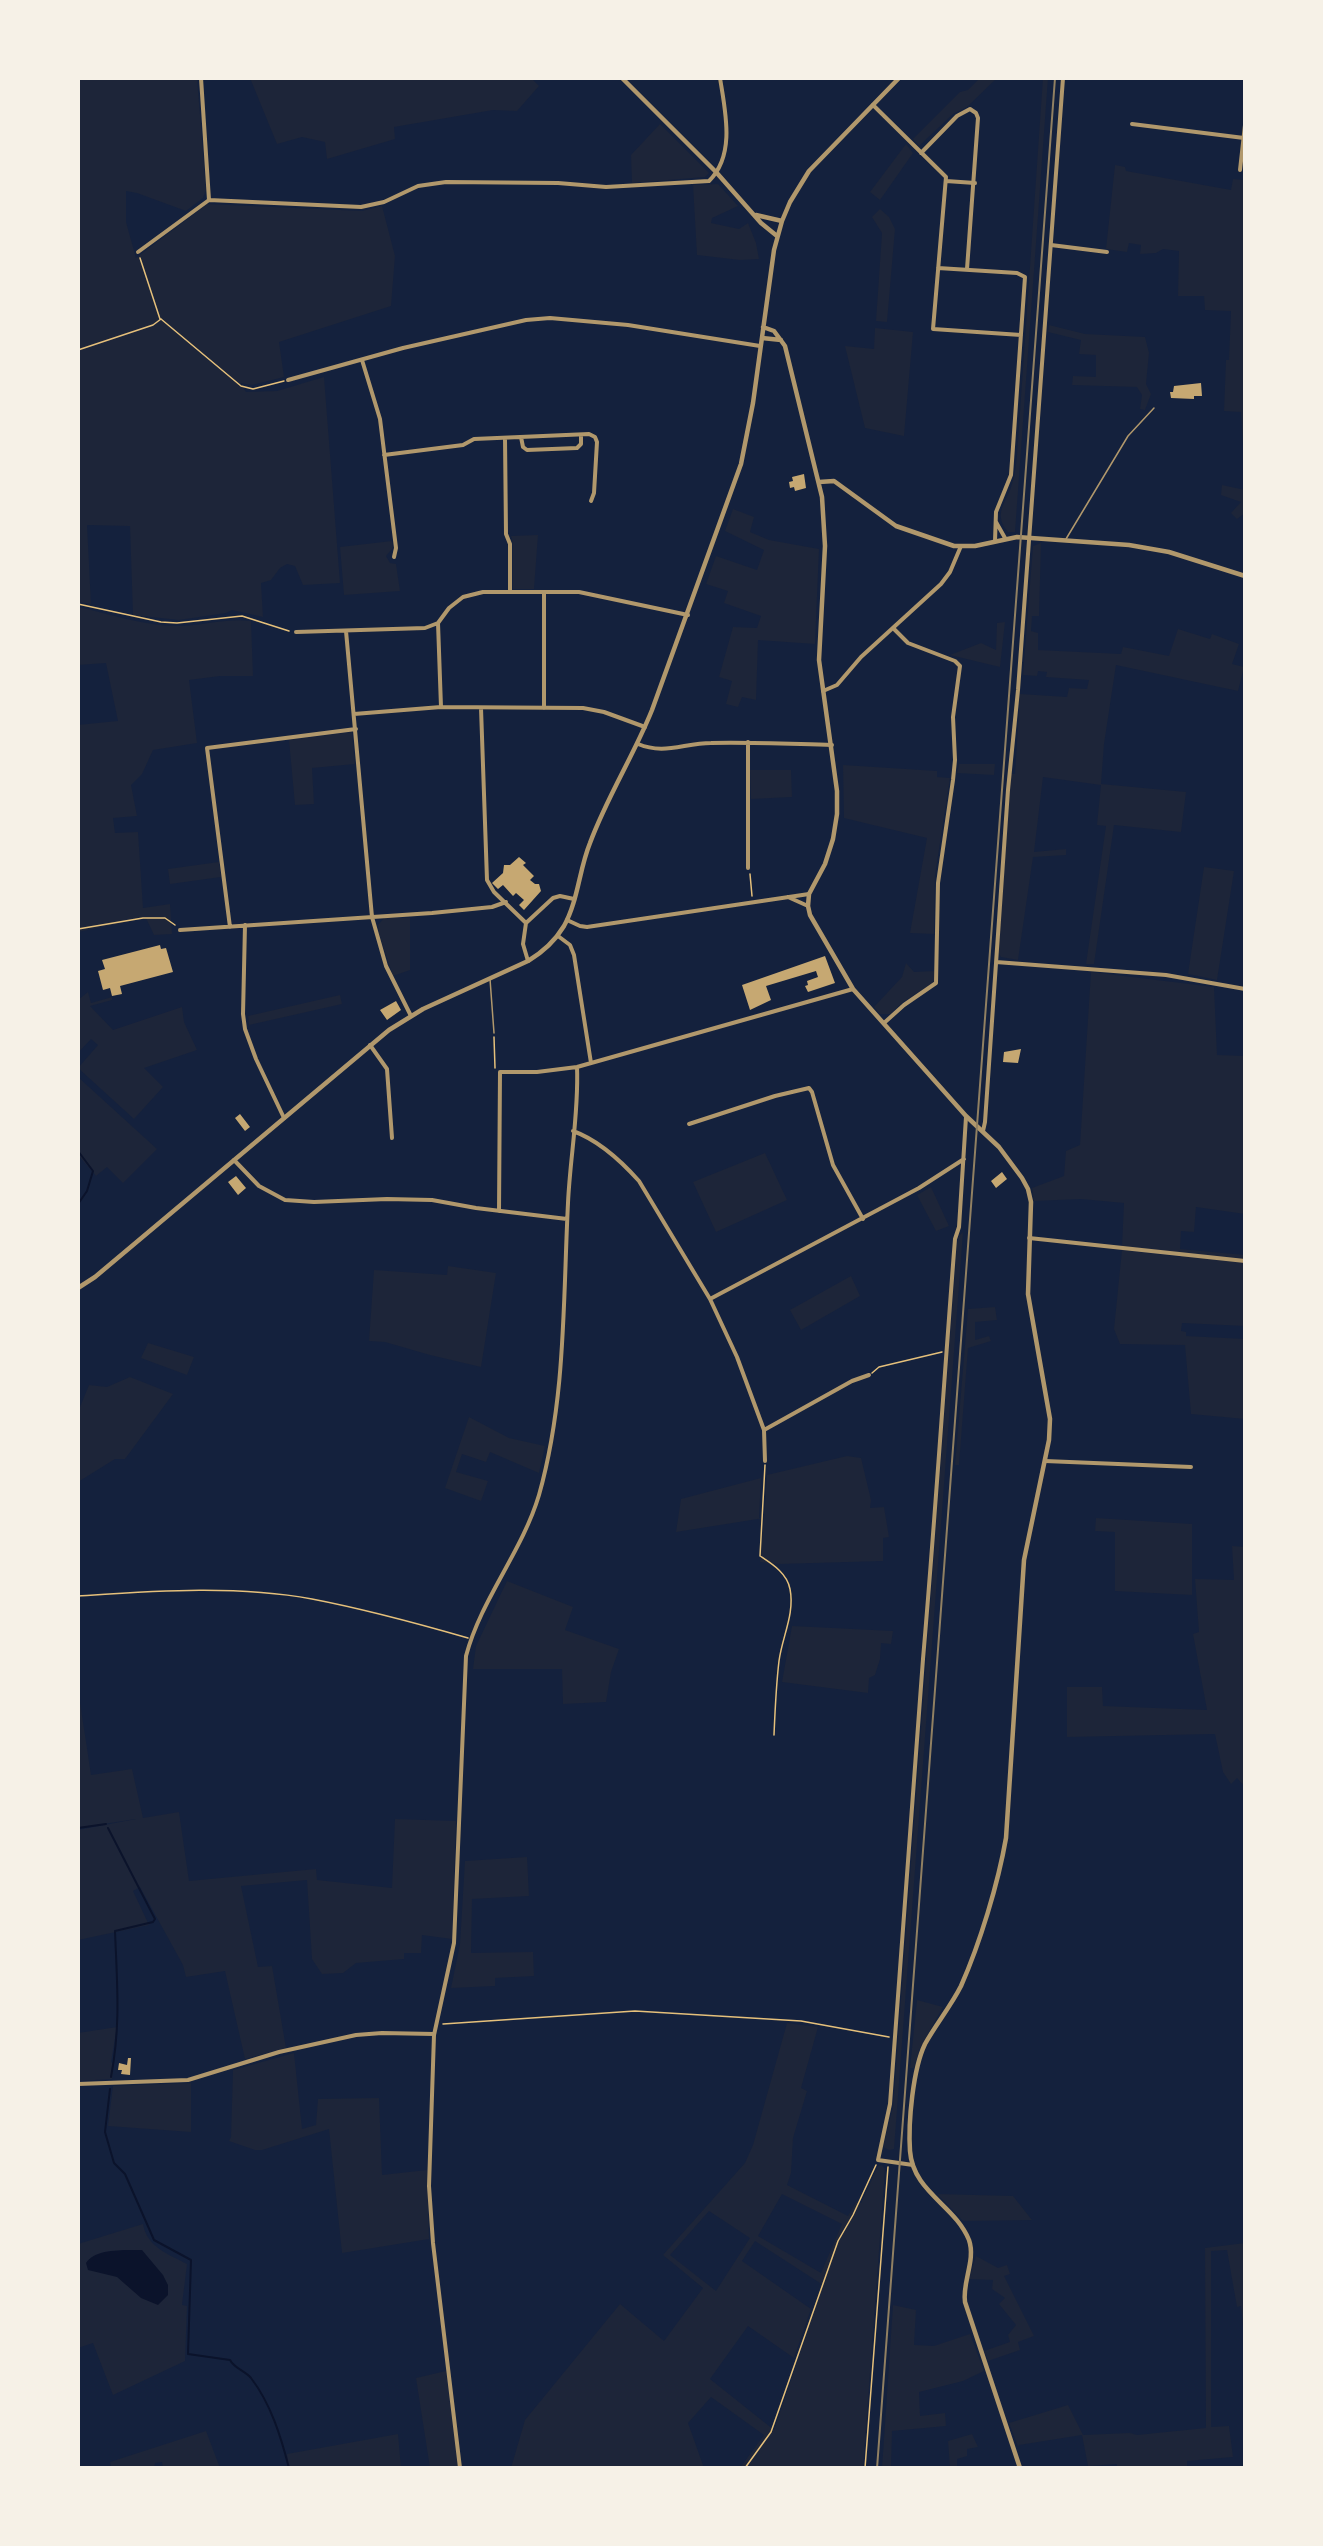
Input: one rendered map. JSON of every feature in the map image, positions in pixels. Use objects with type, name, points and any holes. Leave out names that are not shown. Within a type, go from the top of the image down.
[{"type":"street","points":[[201,78],[209,200]]},
{"type":"street","points":[[622,78],[716,172],[761,223],[777,236]]},
{"type":"street","points":[[138,252],[209,200],[361,207],[384,202],[433,183],[558,183],[625,186],[709,181],[723,159],[726,130],[720,78]]},
{"type":"street","points":[[78,1288],[95,1277],[370,1046],[411,1016],[528,961],[541,953],[558,936],[567,920],[591,840],[645,727],[741,464],[749,426],[777,236],[782,221],[790,202],[809,171],[899,78]]},
{"type":"street","points":[[982,1131],[985,1122],[1008,790],[1012,766],[1030,538],[1064,78]]},
{"type":"street","points":[[873,105],[946,177],[933,329],[1021,335]]},
{"type":"street","points":[[921,153],[957,116],[970,110],[976,113],[978,118],[975,183],[967,269]]},
{"type":"street","points":[[1132,124],[1244,138]]},
{"type":"street","points":[[1240,170],[1245,125]]},
{"type":"street","points":[[946,181],[975,183]]},
{"type":"street","points":[[756,215],[782,221]]},
{"type":"street","points":[[1051,245],[1107,252]]},
{"type":"street","points":[[938,268],[1017,273],[1025,277],[1011,475],[996,512],[995,541]]},
{"type":"street","points":[[288,380],[520,322],[550,318],[628,325],[760,345]]},
{"type":"street","points":[[763,327],[774,331],[781,340],[790,362],[819,482],[825,525],[819,644],[833,745],[837,790],[836,826],[827,858],[809,894],[808,906],[812,922],[853,989],[966,1116],[999,1147],[1028,1189],[1031,1202],[1028,1294],[1050,1419],[1049,1440],[1024,1560],[1009,1816],[1004,1849],[967,1970],[951,2003],[926,2042],[917,2066],[910,2143],[913,2165],[924,2188],[957,2220],[970,2243],[970,2260],[964,2286],[965,2302],[1020,2468]]},
{"type":"street","points":[[762,338],[781,340]]},
{"type":"street","points":[[362,360],[380,419],[396,549],[394,557]]},
{"type":"street","points":[[521,437],[523,447],[527,450],[577,448],[581,444],[581,435]]},
{"type":"street","points":[[384,455],[463,445],[474,439],[595,436],[597,442],[594,493],[591,501]]},
{"type":"street","points":[[505,438],[506,534],[510,544],[510,592]]},
{"type":"street","points":[[819,482],[834,482],[896,526],[941,542],[961,546],[1021,537],[1129,545],[1169,552],[1245,576]]},
{"type":"street","points":[[996,522],[1005,538]]},
{"type":"street","points":[[824,691],[837,685],[861,657],[941,584],[950,572],[961,546]]},
{"type":"street","points":[[296,632],[425,628],[438,623],[455,601],[472,593],[579,592],[687,615]]},
{"type":"street","points":[[544,593],[544,708]]},
{"type":"street","points":[[438,623],[441,707]]},
{"type":"street","points":[[884,1023],[904,1005],[936,983],[938,883],[953,780],[955,760],[953,717],[960,669],[955,662],[908,643],[893,628]]},
{"type":"street","points":[[346,631],[372,917],[386,966],[411,1016]]},
{"type":"street","points":[[354,714],[441,707],[595,710],[645,727]]},
{"type":"street","points":[[481,708],[487,880],[494,892],[526,923]]},
{"type":"street","points":[[230,927],[207,748],[356,729]]},
{"type":"street","points":[[748,742],[748,868]]},
{"type":"street","points":[[638,744],[655,750],[704,743],[833,745]]},
{"type":"street","points":[[567,920],[587,927],[809,894]]},
{"type":"street","points":[[528,961],[523,944],[526,923],[553,898],[560,896],[574,899]]},
{"type":"street","points":[[788,897],[808,906]]},
{"type":"street","points":[[180,930],[492,907],[506,902]]},
{"type":"street","points":[[245,925],[243,1014],[245,1029],[256,1059],[284,1118]]},
{"type":"street","points":[[558,936],[570,945],[574,955],[591,1063]]},
{"type":"street","points":[[996,962],[1166,975],[1245,989]]},
{"type":"street","points":[[499,1211],[500,1072],[537,1072],[577,1067],[853,989]]},
{"type":"street","points":[[370,1046],[387,1069],[392,1138]]},
{"type":"street","points":[[460,2468],[430,2213],[434,2034],[454,1943],[466,1656],[471,1638],[530,1520],[539,1494],[564,1351],[567,1219],[578,1086],[577,1067]]},
{"type":"street","points":[[689,1124],[775,1096],[809,1088],[833,1165],[862,1219]]},
{"type":"street","points":[[913,2165],[878,2160],[890,2104],[966,1116]]},
{"type":"street","points":[[573,1131],[585,1135],[628,1168],[639,1181],[710,1299],[737,1357],[764,1430],[765,1461]]},
{"type":"street","points":[[710,1299],[919,1188],[964,1159]]},
{"type":"street","points":[[234,1160],[259,1186],[285,1200],[305,1202],[432,1200],[567,1219]]},
{"type":"street","points":[[1029,1238],[1245,1261]]},
{"type":"street","points":[[764,1430],[852,1381],[869,1375]]},
{"type":"street","points":[[1045,1461],[1191,1467]]},
{"type":"street","points":[[78,2084],[188,2080],[279,2052],[356,2035],[434,2034]]},
{"type":"lane","points":[[1066,540],[1128,436],[1154,408]]},
{"type":"lane","points":[[490,978],[494,1033]]},
{"type":"path","points":[[138,252],[161,320],[241,386],[254,389],[288,380]]},
{"type":"path","points":[[78,350],[153,325],[161,320]]},
{"type":"path","points":[[78,604],[161,622],[177,623],[242,616],[296,632]]},
{"type":"path","points":[[748,868],[752,903]]},
{"type":"path","points":[[78,929],[158,917],[169,919],[180,930]]},
{"type":"path","points":[[494,1033],[495,1067],[496,1072],[500,1072]]},
{"type":"path","points":[[869,1375],[879,1367],[947,1351]]},
{"type":"path","points":[[765,1461],[759,1556],[784,1574],[790,1588],[791,1599],[779,1663],[774,1735]]},
{"type":"path","points":[[78,1596],[169,1590],[236,1592],[310,1599],[401,1619],[471,1638]]},
{"type":"path","points":[[436,2025],[580,2013],[646,2011],[801,2021],[895,2038]]},
{"type":"path","points":[[745,2468],[771,2432],[838,2241],[878,2160]]},
{"type":"path","points":[[865,2468],[888,2163]]},
{"type":"shaded area","points":[[78,78],[197,78],[206,190],[203,198],[186,211],[126,191],[126,222],[136,258],[207,204],[362,211],[382,206],[395,256],[391,306],[279,342],[284,377],[252,385],[240,383],[246,392],[277,391],[324,377],[340,583],[303,585],[295,566],[287,564],[280,568],[271,580],[261,583],[263,617],[232,610],[226,613],[179,620],[133,615],[130,526],[87,525],[91,604],[78,602]]},
{"type":"shaded area","points":[[250,78],[531,78],[539,86],[517,111],[493,110],[394,127],[395,139],[327,159],[325,142],[302,137],[277,144]]},
{"type":"shaded area","points":[[980,78],[997,78],[967,107],[953,114],[919,146],[913,139],[960,92],[968,90]]},
{"type":"shaded area","points":[[1043,78],[1048,78],[1015,532],[1008,532],[1003,525],[1001,513],[1013,481],[1017,455]]},
{"type":"shaded area","points":[[660,124],[709,173],[705,177],[632,183],[631,155]]},
{"type":"shaded area","points":[[906,144],[913,153],[880,200],[870,192]]},
{"type":"shaded area","points":[[1115,165],[1125,167],[1126,171],[1231,190],[1233,179],[1243,180],[1245,188],[1245,478],[1241,412],[1224,411],[1231,311],[1205,310],[1204,296],[1178,296],[1179,251],[1163,249],[1156,253],[1140,254],[1141,245],[1129,243],[1127,252],[1106,249]]},
{"type":"shaded area","points":[[718,184],[738,206],[712,218],[711,223],[739,229],[748,223],[756,243],[759,259],[740,260],[697,255],[693,185]]},
{"type":"shaded area","points":[[880,209],[889,217],[895,229],[887,322],[876,321],[882,233],[872,217]]},
{"type":"shaded area","points":[[1049,325],[1085,334],[1145,337],[1149,353],[1146,384],[1151,394],[1145,410],[1140,409],[1142,395],[1137,387],[1072,385],[1073,376],[1096,377],[1096,355],[1079,354],[1081,340],[1048,332]]},
{"type":"shaded area","points":[[875,328],[913,332],[904,436],[865,428],[845,346],[874,349]]},
{"type":"shaded area","points":[[1222,485],[1245,490],[1245,513],[1237,519],[1231,513],[1241,502],[1221,495]]},
{"type":"shaded area","points":[[733,509],[754,517],[750,532],[769,540],[819,549],[815,644],[758,640],[756,700],[742,697],[738,707],[726,704],[732,681],[719,677],[733,627],[757,628],[761,616],[724,603],[728,591],[706,584],[716,556],[757,570],[764,550],[725,531]]},
{"type":"shaded area","points":[[538,535],[534,589],[513,589],[511,536]]},
{"type":"shaded area","points":[[392,541],[393,548],[386,556],[390,563],[396,564],[400,591],[344,595],[340,547]]},
{"type":"shaded area","points":[[1041,543],[1039,616],[1032,616],[1031,631],[1038,633],[1038,650],[1121,654],[1123,647],[1169,656],[1178,629],[1210,639],[1212,634],[1239,644],[1232,664],[1244,667],[1238,691],[1116,665],[1104,744],[1101,784],[1186,792],[1181,832],[1114,825],[1094,964],[1086,964],[1106,826],[1097,825],[1101,785],[1043,777],[1034,852],[1066,849],[1066,855],[1033,857],[1018,960],[1001,957],[998,952],[1011,774],[1015,774],[1020,694],[1067,697],[1069,688],[1087,689],[1089,680],[1046,677],[1047,672],[1038,671],[1037,676],[1023,675],[1033,546]]},
{"type":"shaded area","points":[[78,607],[140,622],[165,625],[187,626],[251,621],[253,676],[220,676],[189,680],[197,743],[153,750],[142,774],[131,785],[137,816],[113,818],[115,833],[138,832],[143,908],[170,904],[172,934],[154,935],[146,918],[78,932],[78,725],[118,721],[106,663],[78,665]]},
{"type":"shaded area","points":[[1005,622],[1000,667],[950,655],[981,643],[996,650],[997,623]]},
{"type":"shaded area","points":[[352,732],[355,764],[312,768],[314,804],[295,805],[289,740]]},
{"type":"shaded area","points":[[959,764],[995,764],[994,775],[957,773]]},
{"type":"shaded area","points":[[843,765],[937,771],[937,777],[950,778],[935,875],[934,934],[910,933],[927,838],[844,818]]},
{"type":"shaded area","points":[[750,770],[791,770],[792,797],[751,799]]},
{"type":"shaded area","points":[[219,862],[221,877],[170,884],[168,869]]},
{"type":"shaded area","points":[[1204,867],[1234,871],[1217,980],[1188,974]]},
{"type":"shaded area","points":[[384,918],[410,918],[410,970],[393,976],[379,934],[378,925]]},
{"type":"shaded area","points":[[906,963],[914,972],[934,971],[934,982],[903,1002],[890,1014],[880,1014],[874,1007],[902,977]]},
{"type":"shaded area","points":[[1091,972],[1214,987],[1217,1055],[1245,1056],[1245,1214],[1196,1207],[1194,1232],[1181,1231],[1180,1249],[1245,1255],[1245,1326],[1182,1323],[1181,1331],[1186,1332],[1186,1336],[1245,1339],[1245,1419],[1191,1414],[1185,1345],[1120,1344],[1114,1329],[1122,1250],[1181,1257],[1181,1254],[1122,1246],[1124,1203],[1081,1199],[1034,1201],[1032,1188],[1064,1176],[1066,1151],[1080,1145]]},
{"type":"shaded area","points":[[88,992],[91,1003],[112,997],[112,1000],[90,1006],[113,1030],[182,1007],[184,1022],[197,1050],[144,1068],[163,1087],[134,1119],[78,1068],[98,1045],[91,1039],[78,1053],[78,1000]]},
{"type":"shaded area","points":[[340,995],[342,1004],[249,1025],[248,1016]]},
{"type":"shaded area","points":[[78,1077],[157,1149],[123,1183],[107,1167],[96,1176],[78,1155]]},
{"type":"shaded area","points":[[765,1153],[787,1200],[716,1232],[693,1182]]},
{"type":"shaded area","points":[[931,1187],[949,1226],[936,1231],[917,1195]]},
{"type":"shaded area","points":[[963,1232],[894,2149],[889,2150],[883,2147],[893,2107],[957,1244]]},
{"type":"shaded area","points":[[448,1266],[496,1273],[481,1367],[385,1342],[369,1341],[374,1270],[447,1275]]},
{"type":"shaded area","points":[[851,1276],[860,1296],[801,1330],[790,1310]]},
{"type":"shaded area","points":[[995,1307],[997,1320],[975,1322],[975,1340],[989,1336],[991,1341],[968,1348],[959,1465],[955,1465],[968,1309]]},
{"type":"shaded area","points":[[148,1343],[194,1357],[187,1375],[141,1358]]},
{"type":"shaded area","points":[[130,1377],[173,1394],[125,1459],[115,1459],[78,1482],[78,1407],[89,1385],[107,1387]]},
{"type":"shaded area","points":[[469,1417],[509,1438],[545,1446],[539,1473],[490,1452],[486,1462],[462,1454],[456,1472],[488,1481],[481,1501],[445,1488]]},
{"type":"shaded area","points":[[847,1456],[861,1458],[871,1500],[870,1508],[884,1507],[889,1537],[883,1538],[883,1561],[778,1564],[760,1562],[767,1475]]},
{"type":"shaded area","points":[[761,1478],[759,1518],[764,1518],[676,1532],[681,1499]]},
{"type":"shaded area","points":[[1096,1518],[1192,1524],[1192,1595],[1115,1591],[1115,1532],[1095,1531]]},
{"type":"shaded area","points":[[1232,1546],[1245,1547],[1245,1787],[1237,1778],[1231,1784],[1223,1772],[1215,1734],[1067,1737],[1067,1687],[1102,1687],[1103,1706],[1207,1710],[1193,1634],[1199,1632],[1195,1579],[1234,1580]]},
{"type":"shaded area","points":[[507,1581],[573,1607],[565,1630],[619,1649],[611,1672],[606,1702],[563,1704],[562,1669],[473,1669],[476,1646]]},
{"type":"shaded area","points":[[792,1626],[893,1631],[891,1644],[881,1643],[880,1659],[875,1675],[869,1678],[868,1693],[782,1682]]},
{"type":"shaded area","points":[[78,1689],[91,1775],[132,1769],[143,1818],[179,1812],[189,1881],[316,1869],[317,1880],[392,1888],[395,1819],[456,1821],[452,1939],[422,1935],[421,1953],[404,1953],[404,1959],[356,1963],[343,1973],[322,1974],[312,1959],[307,1880],[241,1886],[258,1967],[272,1966],[286,2048],[245,2059],[225,1971],[186,1977],[183,1965],[140,1887],[133,1891],[149,1925],[78,1940],[78,1830],[136,1819],[78,1828]]},
{"type":"shaded area","points":[[527,1857],[529,1896],[472,1899],[471,1953],[533,1952],[534,1976],[495,1978],[495,1986],[451,1988],[460,1944],[465,1861]]},
{"type":"shaded area","points":[[917,2000],[943,2007],[920,2048],[914,2068],[910,2068]]},
{"type":"shaded area","points":[[787,2023],[818,2027],[801,2088],[807,2091],[793,2138],[791,2173],[787,2185],[848,2216],[856,2202],[861,2203],[878,2166],[882,2165],[885,2169],[863,2468],[740,2468],[764,2435],[711,2397],[688,2423],[704,2468],[511,2468],[525,2420],[620,2304],[664,2341],[703,2288],[663,2255],[745,2163],[753,2145]],"holes":[[[782,2194],[842,2224],[821,2273],[758,2236]],[[709,2211],[750,2238],[716,2291],[670,2255]],[[755,2241],[823,2285],[774,2430],[710,2379],[748,2326],[794,2358],[811,2309],[742,2261]]]},
{"type":"shaded area","points":[[117,2027],[111,2062],[114,2064],[112,2079],[78,2081],[78,2033]]},
{"type":"shaded area","points":[[294,2053],[302,2129],[316,2125],[318,2099],[379,2098],[382,2175],[427,2170],[429,2239],[342,2253],[329,2129],[262,2150],[255,2150],[229,2141],[233,2070]]},
{"type":"shaded area","points":[[191,2083],[191,2132],[108,2126],[113,2086]]},
{"type":"shaded area","points":[[937,2194],[1013,2196],[1032,2220],[963,2221]]},
{"type":"shaded area","points":[[143,2224],[149,2239],[159,2249],[187,2264],[182,2305],[187,2306],[185,2361],[113,2395],[93,2343],[78,2348],[78,2244]]},
{"type":"shaded area","points":[[1245,2243],[1245,2345],[1241,2306],[1237,2307],[1227,2250],[1211,2251],[1211,2427],[1229,2426],[1233,2457],[1187,2461],[1187,2468],[1117,2468],[1117,2464],[1088,2466],[1082,2435],[1018,2447],[1009,2423],[1068,2405],[1083,2435],[1130,2433],[1137,2435],[1206,2428],[1205,2248]]},
{"type":"shaded area","points":[[142,2250],[163,2275],[168,2285],[168,2295],[158,2305],[141,2298],[117,2277],[88,2270],[86,2263],[90,2258],[103,2252]]},
{"type":"shaded area","points":[[976,2256],[998,2268],[1007,2265],[1010,2274],[1004,2276],[1034,2336],[1018,2342],[1020,2350],[988,2361],[984,2351],[1010,2342],[1008,2335],[1016,2325],[999,2304],[1005,2298],[992,2289],[993,2280],[969,2279]]},
{"type":"shaded area","points":[[893,2305],[916,2310],[914,2345],[934,2346],[970,2334],[984,2371],[963,2381],[919,2392],[920,2416],[945,2413],[946,2426],[892,2431],[891,2468],[882,2468]]},
{"type":"shaded area","points":[[446,2371],[458,2468],[430,2468],[416,2378]]},
{"type":"shaded area","points":[[206,2431],[220,2468],[163,2468],[162,2462],[155,2463],[154,2468],[111,2468],[110,2462]]},
{"type":"shaded area","points":[[398,2434],[401,2468],[288,2468],[287,2454]]},
{"type":"shaded area","points":[[972,2434],[978,2447],[967,2449],[967,2456],[957,2459],[957,2468],[950,2468],[948,2441]]},
{"type":"building","points":[[1201,383],[1202,396],[1194,396],[1194,399],[1171,398],[1170,392],[1173,392],[1174,386]]},
{"type":"building","points":[[804,474],[806,488],[795,491],[794,487],[790,488],[789,482],[793,481],[792,477]]},
{"type":"building","points":[[519,857],[526,863],[523,865],[534,876],[530,880],[539,884],[541,891],[524,910],[519,905],[524,900],[516,893],[513,896],[503,885],[498,889],[492,883],[503,873],[504,865],[510,865]]},
{"type":"building","points":[[160,945],[161,949],[166,948],[173,972],[120,986],[122,994],[112,996],[110,988],[103,990],[98,971],[105,969],[102,960]]},
{"type":"building","points":[[825,956],[835,983],[808,992],[805,986],[808,985],[807,981],[818,977],[816,971],[766,986],[771,1000],[750,1010],[742,985]]},
{"type":"building","points":[[396,1001],[401,1010],[387,1020],[380,1010]]},
{"type":"building","points":[[1021,1049],[1018,1063],[1003,1062],[1004,1052]]},
{"type":"building","points":[[240,1114],[250,1127],[245,1131],[235,1118]]},
{"type":"building","points":[[1002,1172],[1007,1179],[996,1188],[991,1181]]},
{"type":"building","points":[[236,1176],[246,1188],[238,1195],[228,1182]]},
{"type":"building","points":[[128,2058],[131,2058],[130,2075],[121,2074],[122,2070],[118,2070],[119,2063],[127,2065]]},
{"type":"waterway","points":[[78,1151],[93,1171],[87,1191],[78,1204]]},
{"type":"waterway","points":[[78,1828],[106,1824]]},
{"type":"waterway","points":[[108,1828],[155,1919],[153,1922],[115,1931],[117,2021],[111,2077]]},
{"type":"waterway","points":[[110,2089],[105,2132],[114,2163],[125,2174],[154,2240],[191,2260],[188,2354],[230,2360],[251,2378],[270,2410],[289,2468]]},
{"type":"railway","points":[[877,2468],[1055,78]]}]
